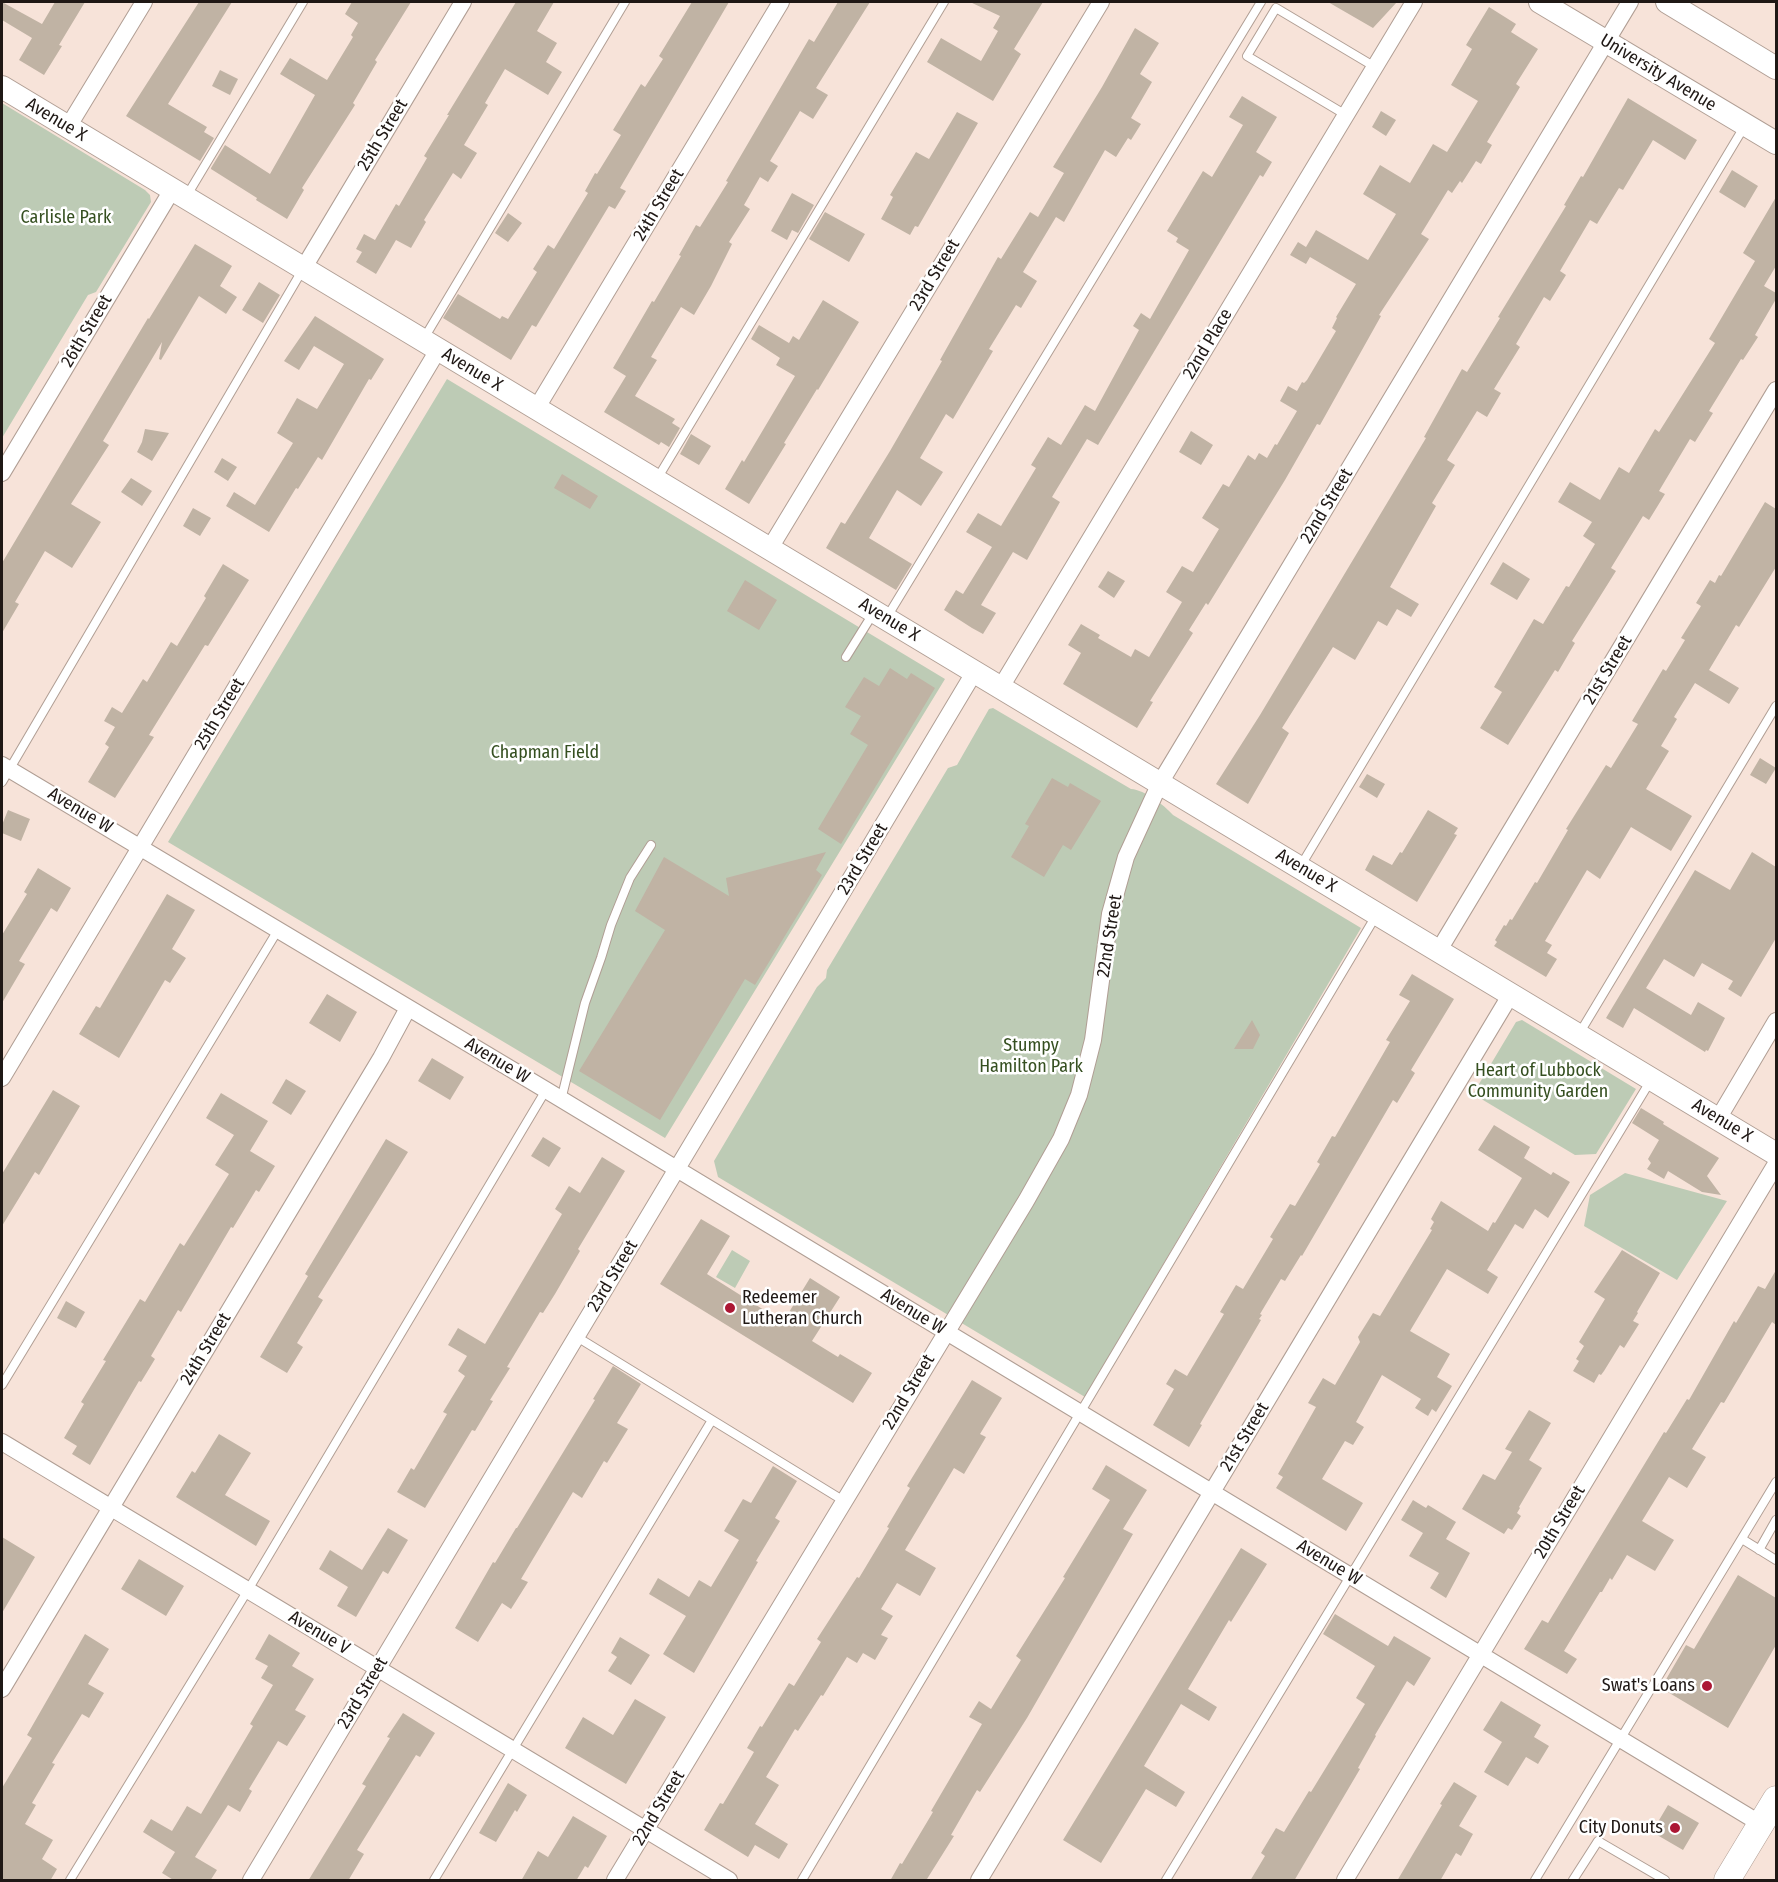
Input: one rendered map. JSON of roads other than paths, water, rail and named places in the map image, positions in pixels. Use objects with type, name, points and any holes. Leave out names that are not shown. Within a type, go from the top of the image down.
[{"type":"main road","points":[[1727,1881],[1776,1799]]},
{"type":"street","points":[[68,127],[144,2]]},
{"type":"street","name":"25th Street","points":[[303,268],[463,2]]},
{"type":"street","name":"24th Street","points":[[536,409],[781,2]]},
{"type":"street","name":"23rd Street","points":[[770,548],[1101,2]]},
{"type":"street","name":"22nd Place","points":[[1001,687],[1414,2]]},
{"type":"street","name":"University Avenue","points":[[1540,2],[1776,143]]},
{"type":"street","name":"22nd Street","points":[[615,1881],[1055,1150],[1075,1104],[1094,1040],[1110,914],[1126,857],[1160,783],[1630,2]]},
{"type":"street","points":[[1667,2],[1776,68]]},
{"type":"street","name":"Avenue X","points":[[2,87],[1776,1154]]},
{"type":"street","name":"26th Street","points":[[2,473],[179,194]]},
{"type":"street","name":"25th Street","points":[[2,1078],[140,847],[430,345]]},
{"type":"street","name":"21st Street","points":[[1438,950],[1776,390]]},
{"type":"street","name":"23rd Street","points":[[251,1881],[975,671]]},
{"type":"street","name":"Avenue W","points":[[4,772],[140,847],[546,1090],[1761,1824]]},
{"type":"street","name":"21st Street","points":[[979,1881],[1511,994]]},
{"type":"street","name":"24th Street","points":[[2,1689],[381,1058],[408,1008]]},
{"type":"street","points":[[1718,1119],[1776,1021]]},
{"type":"street","name":"20th Street","points":[[1345,1881],[1776,1164]]},
{"type":"street","name":"Avenue V","points":[[2,1442],[729,1881]]},
{"type":"lane","points":[[179,194],[303,2]]},
{"type":"lane","points":[[430,345],[625,2]]},
{"type":"lane","points":[[656,481],[944,2]]},
{"type":"lane","points":[[846,657],[880,615],[1261,2]]},
{"type":"lane","points":[[1346,115],[1247,56],[1276,8],[1375,67]]},
{"type":"lane","points":[[1300,867],[1746,125]]},
{"type":"lane","points":[[4,772],[303,268]]},
{"type":"lane","points":[[1579,1035],[1776,706]]},
{"type":"lane","points":[[561,1100],[585,1003],[610,925],[630,878],[651,845]]},
{"type":"lane","points":[[802,1881],[1377,913]]},
{"type":"lane","points":[[2,1385],[278,930]]},
{"type":"lane","points":[[1166,1881],[1652,1079]]},
{"type":"lane","points":[[70,1881],[248,1590],[546,1090]]},
{"type":"lane","points":[[577,1337],[844,1501]]},
{"type":"lane","points":[[434,1881],[712,1420]]},
{"type":"lane","points":[[1535,1881],[1776,1482]]},
{"type":"lane","points":[[1759,1550],[1776,1520]]},
{"type":"lane","points":[[1742,1539],[1776,1560]]},
{"type":"lane","points":[[1573,1881],[1598,1841],[1665,1881]]},
{"type":"place","name":"Redeemer Lutheran Church","points":[[730,1308]]},
{"type":"place","name":"Swat's Loans","points":[[1707,1686]]},
{"type":"place","name":"City Donuts","points":[[1675,1828]]},
{"type":"park label","name":"Carlisle Park","points":[[66,218]]},
{"type":"park label","name":"Chapman Field","points":[[545,753]]},
{"type":"park label","name":"Stumpy Hamilton Park","points":[[1031,1056]]},
{"type":"park label","name":"Heart of Lubbock Community Garden","points":[[1538,1081]]}]
